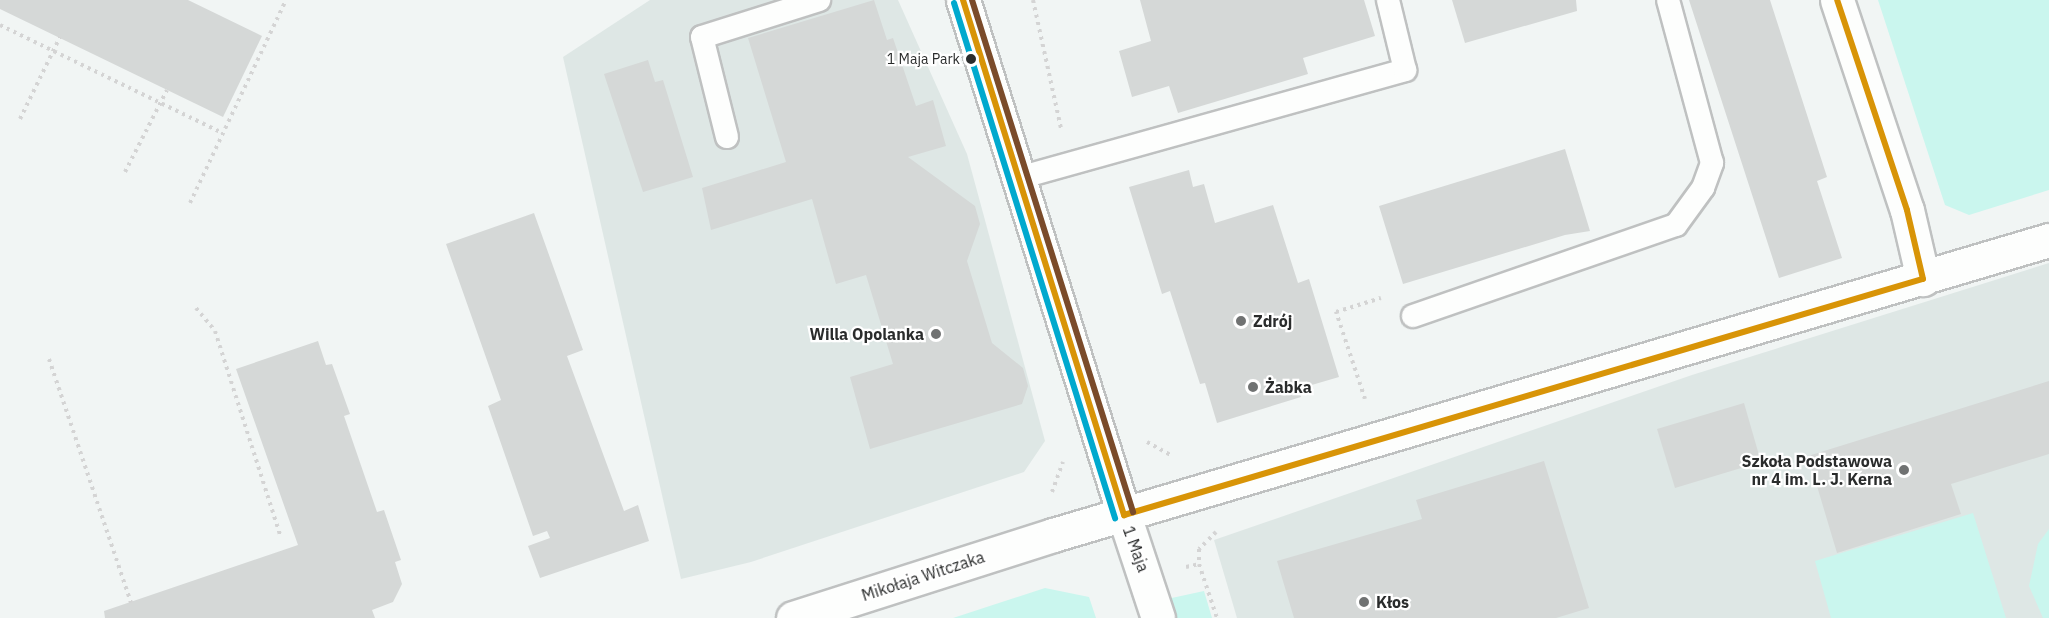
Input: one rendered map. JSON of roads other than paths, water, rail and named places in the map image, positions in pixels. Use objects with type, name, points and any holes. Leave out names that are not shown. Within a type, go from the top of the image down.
[{"type":"street","name":"1 Maja","points":[[963,0],[1158,618]]},
{"type":"street","points":[[1837,0],[1907,210],[1923,279]]},
{"type":"street","name":"Mikołaja Witczaka","points":[[793,618],[1053,535],[2049,240]]},
{"type":"lane","points":[[727,137],[702,37],[819,0]]},
{"type":"lane","points":[[1019,178],[1405,70],[1388,0]]},
{"type":"lane","points":[[1413,316],[1676,225],[1703,188],[1712,163],[1668,0]]},
{"type":"place","name":"1 Maja Park","points":[[971,59]]},
{"type":"place","name":"Zdrój","points":[[1241,321]]},
{"type":"place","name":"Willa Opolanka","points":[[936,334]]},
{"type":"place","name":"Żabka","points":[[1253,387]]},
{"type":"place","name":"Szkoła Podstawowa nr 4 im. L. J. Kerna","points":[[1904,470]]},
{"type":"place","name":"Kłos","points":[[1364,602]]}]
